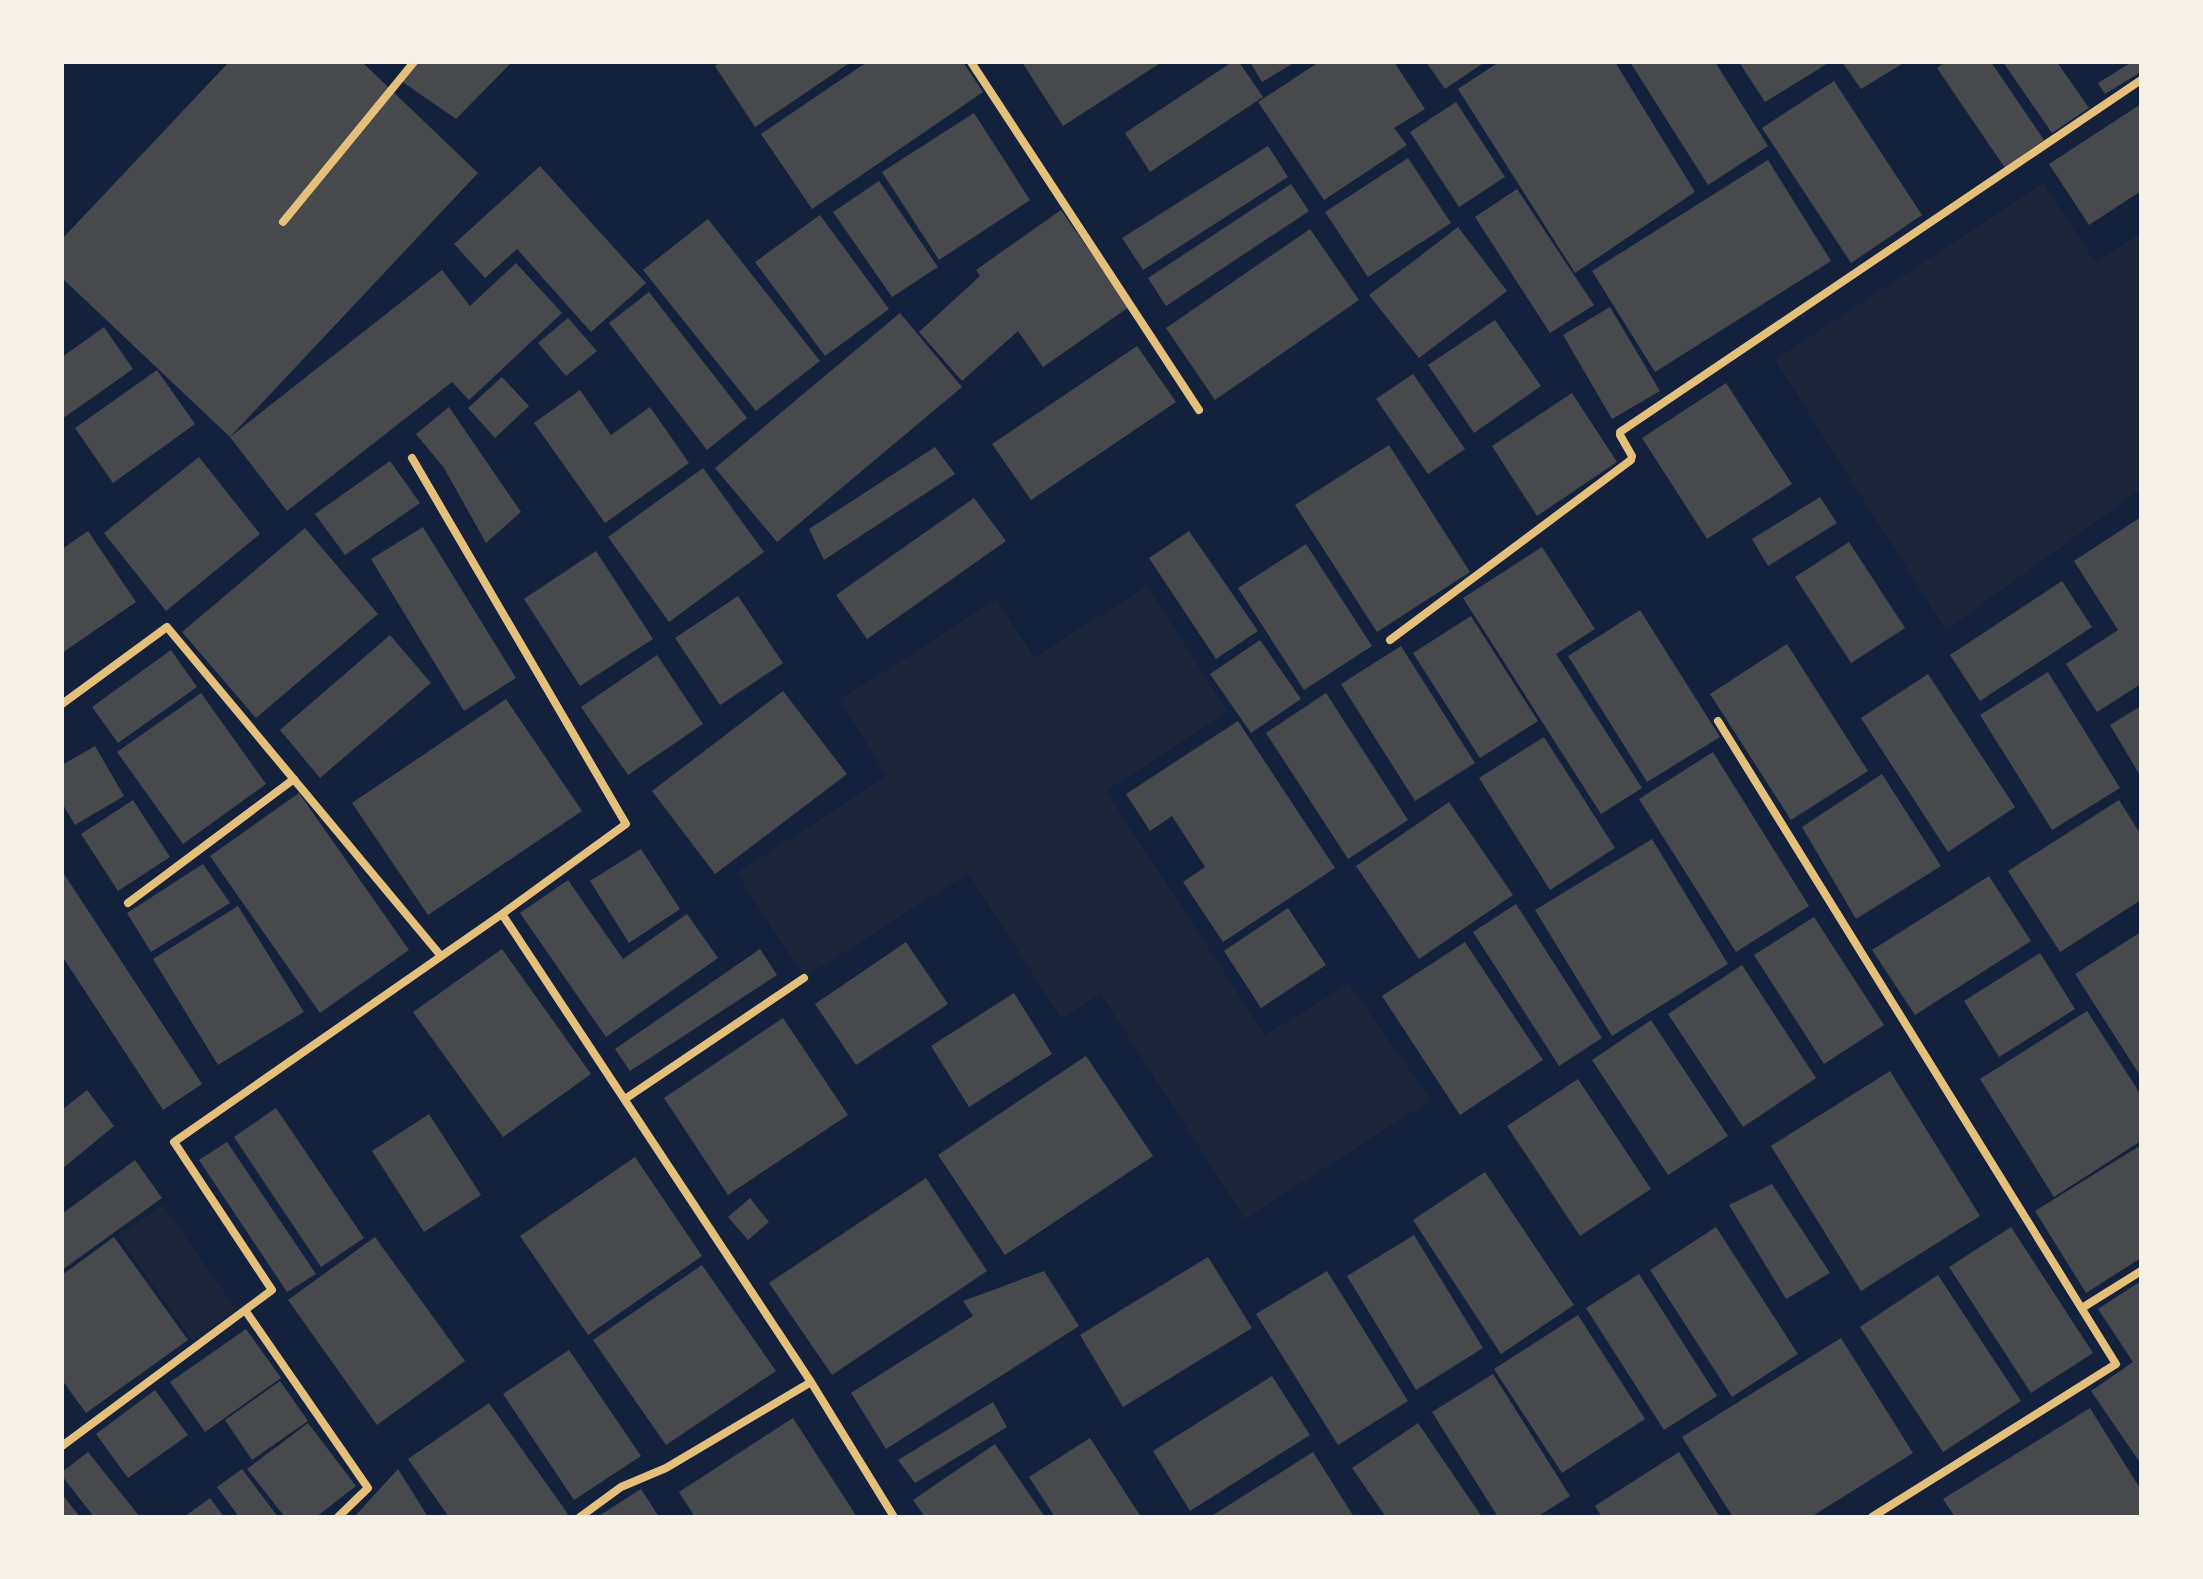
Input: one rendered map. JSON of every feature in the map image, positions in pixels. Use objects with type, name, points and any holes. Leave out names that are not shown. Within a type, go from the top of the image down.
[{"type":"street","points":[[283,222],[414,62]]},
{"type":"street","points":[[971,62],[1199,410]]},
{"type":"street","points":[[1390,640],[1631,460],[1620,432],[2141,80]]},
{"type":"street","points":[[62,1446],[272,1290],[174,1142],[626,824],[412,458]]},
{"type":"street","points":[[62,704],[167,627],[441,956]]},
{"type":"street","points":[[1718,721],[2116,1364],[1872,1517]]},
{"type":"street","points":[[128,903],[294,779]]},
{"type":"street","points":[[502,914],[811,1382],[894,1517]]},
{"type":"street","points":[[625,1099],[804,978]]},
{"type":"street","points":[[2082,1308],[2141,1271]]},
{"type":"street","points":[[245,1310],[368,1488],[338,1517]]},
{"type":"street","points":[[580,1517],[621,1487],[666,1468],[811,1382]]},
{"type":"shaded area","points":[[2043,183],[2095,262],[2141,233],[2141,489],[1946,630],[1775,360]]},
{"type":"shaded area","points":[[1147,586],[1228,712],[1106,791],[1265,1035],[1349,984],[1431,1100],[1245,1219],[1101,994],[1061,1018],[968,873],[804,978],[737,873],[887,776],[840,700],[997,599],[1034,658]]},
{"type":"shaded area","points":[[163,1205],[236,1309],[192,1340],[118,1236]]},
{"type":"building","points":[[229,62],[362,62],[478,173],[230,437],[62,278],[62,239]]},
{"type":"building","points":[[411,62],[512,62],[456,119],[397,78]]},
{"type":"building","points":[[721,62],[851,62],[755,127],[715,66]]},
{"type":"building","points":[[867,62],[963,62],[983,92],[812,209],[761,134]]},
{"type":"building","points":[[1022,62],[1162,62],[1063,126]]},
{"type":"building","points":[[1232,62],[1239,62],[1263,97],[1150,172],[1125,133]]},
{"type":"building","points":[[1250,62],[1295,62],[1262,82]]},
{"type":"building","points":[[1319,62],[1394,62],[1425,109],[1394,128],[1407,145],[1324,200],[1258,102]]},
{"type":"building","points":[[1426,62],[1485,62],[1445,89]]},
{"type":"building","points":[[1499,62],[1615,62],[1695,192],[1575,273],[1458,89]]},
{"type":"building","points":[[1630,62],[1715,62],[1768,146],[1708,185]]},
{"type":"building","points":[[1739,62],[1830,62],[1765,102]]},
{"type":"building","points":[[1842,62],[1905,62],[1861,89]]},
{"type":"building","points":[[1945,62],[1991,62],[2044,140],[2005,168],[1937,68]]},
{"type":"building","points":[[2003,62],[2057,62],[2089,108],[2052,133]]},
{"type":"building","points":[[2132,62],[2141,62],[2141,72],[2105,94],[2098,83]]},
{"type":"building","points":[[1834,81],[1922,215],[1851,263],[1762,128]]},
{"type":"building","points":[[1456,102],[1505,177],[1459,207],[1410,132]]},
{"type":"building","points":[[2141,104],[2141,191],[2089,225],[2049,164]]},
{"type":"building","points":[[974,113],[1030,200],[939,260],[882,172]]},
{"type":"building","points":[[1268,146],[1288,177],[1143,270],[1122,238]]},
{"type":"building","points":[[1408,158],[1451,223],[1368,277],[1325,212]]},
{"type":"building","points":[[1768,160],[1831,261],[1655,372],[1592,271]]},
{"type":"building","points":[[540,166],[646,283],[591,332],[517,249],[485,278],[454,244]]},
{"type":"building","points":[[879,181],[938,267],[892,297],[833,212]]},
{"type":"building","points":[[1291,184],[1309,211],[1166,306],[1148,278]]},
{"type":"building","points":[[1517,189],[1594,305],[1550,333],[1475,217]]},
{"type":"building","points":[[1061,210],[1129,307],[1043,367],[1018,331],[962,381],[919,332],[980,276],[976,270]]},
{"type":"building","points":[[820,215],[889,309],[825,356],[755,262]]},
{"type":"building","points":[[708,219],[820,361],[756,411],[643,270]]},
{"type":"building","points":[[1458,227],[1507,291],[1419,358],[1369,295]]},
{"type":"building","points":[[1310,229],[1359,300],[1215,400],[1166,328]]},
{"type":"building","points":[[516,263],[562,313],[469,400],[452,382],[287,511],[230,437],[442,270],[470,306]]},
{"type":"building","points":[[649,292],[747,418],[707,450],[609,323]]},
{"type":"building","points":[[1610,307],[1660,391],[1612,419],[1563,335]]},
{"type":"building","points":[[900,313],[962,387],[777,542],[715,468]]},
{"type":"building","points":[[568,318],[597,351],[566,376],[538,343]]},
{"type":"building","points":[[1495,320],[1541,386],[1474,433],[1428,365]]},
{"type":"building","points":[[104,327],[133,369],[62,419],[62,357]]},
{"type":"building","points":[[1137,346],[1176,402],[1031,500],[992,444]]},
{"type":"building","points":[[157,370],[195,424],[113,483],[75,428]]},
{"type":"building","points":[[1413,374],[1465,449],[1428,474],[1376,399]]},
{"type":"building","points":[[502,377],[529,406],[495,438],[468,408]]},
{"type":"building","points":[[1726,383],[1792,484],[1707,539],[1642,438]]},
{"type":"building","points":[[580,390],[611,435],[650,407],[689,463],[605,523],[534,423]]},
{"type":"building","points":[[1572,393],[1617,462],[1537,516],[1492,446]]},
{"type":"building","points":[[449,407],[521,512],[486,543],[444,468],[416,434]]},
{"type":"building","points":[[1389,445],[1470,572],[1377,632],[1295,505]]},
{"type":"building","points":[[935,447],[955,474],[824,560],[809,529]]},
{"type":"building","points":[[199,457],[260,534],[166,611],[104,533]]},
{"type":"building","points":[[390,461],[420,503],[345,555],[315,514]]},
{"type":"building","points":[[703,468],[764,552],[669,622],[608,537]]},
{"type":"building","points":[[1820,497],[1837,523],[1768,566],[1752,539]]},
{"type":"building","points":[[974,498],[1006,541],[867,639],[836,595]]},
{"type":"building","points":[[2141,517],[2141,684],[2097,712],[2066,664],[2118,630],[2074,561]]},
{"type":"building","points":[[423,527],[516,678],[464,711],[371,559]]},
{"type":"building","points":[[305,528],[378,614],[256,718],[182,632]]},
{"type":"building","points":[[88,531],[136,602],[62,653],[62,549]]},
{"type":"building","points":[[1189,531],[1258,631],[1216,659],[1149,558]]},
{"type":"building","points":[[1849,542],[1905,628],[1851,663],[1795,577]]},
{"type":"building","points":[[1306,544],[1372,646],[1304,690],[1238,588]]},
{"type":"building","points":[[1542,547],[1595,629],[1556,654],[1642,788],[1601,814],[1463,598]]},
{"type":"building","points":[[596,551],[653,639],[580,686],[524,599]]},
{"type":"building","points":[[2062,581],[2092,627],[1980,701],[1950,655]]},
{"type":"building","points":[[738,596],[783,663],[720,705],[675,638]]},
{"type":"building","points":[[1640,610],[1720,737],[1647,782],[1568,656]]},
{"type":"building","points":[[1471,616],[1538,721],[1480,758],[1413,653]]},
{"type":"building","points":[[390,635],[431,683],[320,778],[280,730]]},
{"type":"building","points":[[1260,640],[1301,699],[1251,733],[1210,674]]},
{"type":"building","points":[[1787,644],[1868,771],[1791,820],[1710,694]]},
{"type":"building","points":[[1401,646],[1475,763],[1415,801],[1341,684]]},
{"type":"building","points":[[171,650],[197,687],[118,743],[92,707]]},
{"type":"building","points":[[657,655],[703,724],[628,775],[581,707]]},
{"type":"building","points":[[2048,672],[2120,788],[2052,830],[1980,715]]},
{"type":"building","points":[[1928,674],[2015,807],[1948,852],[1861,718]]},
{"type":"building","points":[[783,691],[847,774],[715,874],[652,791]]},
{"type":"building","points":[[201,693],[266,784],[183,844],[117,752]]},
{"type":"building","points":[[1326,693],[1408,820],[1348,859],[1266,733]]},
{"type":"building","points":[[506,699],[582,811],[428,915],[352,803]]},
{"type":"building","points":[[2141,706],[2141,777],[2110,725]]},
{"type":"building","points":[[1238,721],[1335,868],[1223,942],[1183,882],[1205,867],[1172,816],[1150,831],[1126,794]]},
{"type":"building","points":[[1544,737],[1615,848],[1550,890],[1479,778]]},
{"type":"building","points":[[95,746],[124,796],[75,825],[62,803],[62,765]]},
{"type":"building","points":[[1713,752],[1809,906],[1736,952],[1639,799]]},
{"type":"building","points":[[1882,774],[1941,866],[1856,919],[1802,827]]},
{"type":"building","points":[[299,793],[409,950],[320,1013],[210,856]]},
{"type":"building","points":[[133,800],[170,857],[118,891],[81,834]]},
{"type":"building","points":[[2119,800],[2141,835],[2141,900],[2060,952],[2008,871]]},
{"type":"building","points":[[1449,802],[1513,895],[1419,959],[1356,866]]},
{"type":"building","points":[[1652,839],[1728,964],[1612,1036],[1535,910]]},
{"type":"building","points":[[641,849],[680,909],[629,943],[590,881]]},
{"type":"building","points":[[203,864],[230,903],[151,952],[127,913]]},
{"type":"building","points":[[62,871],[202,1084],[163,1110],[62,956]]},
{"type":"building","points":[[1989,876],[2031,941],[1915,1015],[1872,950]]},
{"type":"building","points":[[568,880],[623,959],[687,914],[718,958],[606,1037],[520,913]]},
{"type":"building","points":[[1516,904],[1602,1038],[1559,1066],[1473,932]]},
{"type":"building","points":[[238,906],[304,1012],[218,1065],[153,959]]},
{"type":"building","points":[[1288,908],[1326,965],[1261,1008],[1224,951]]},
{"type":"building","points":[[1814,917],[1884,1025],[1824,1064],[1754,955]]},
{"type":"building","points":[[2141,932],[2141,1077],[2075,974]]},
{"type":"building","points":[[906,942],[948,1004],[856,1065],[815,1004]]},
{"type":"building","points":[[1465,942],[1543,1060],[1460,1115],[1382,996]]},
{"type":"building","points":[[502,949],[591,1074],[503,1137],[413,1012]]},
{"type":"building","points":[[760,949],[777,975],[630,1071],[615,1049]]},
{"type":"building","points":[[2040,953],[2075,1009],[1999,1057],[1964,1001]]},
{"type":"building","points":[[1742,965],[1816,1078],[1743,1127],[1668,1014]]},
{"type":"building","points":[[1014,993],[1052,1054],[969,1107],[931,1046]]},
{"type":"building","points":[[2087,1011],[2141,1095],[2141,1141],[2054,1197],[1980,1079]]},
{"type":"building","points":[[783,1018],[848,1115],[728,1195],[664,1098]]},
{"type":"building","points":[[1651,1020],[1728,1136],[1668,1175],[1592,1060]]},
{"type":"building","points":[[1086,1056],[1153,1156],[1005,1255],[938,1155]]},
{"type":"building","points":[[1890,1071],[1980,1216],[1861,1291],[1771,1146]]},
{"type":"building","points":[[1578,1079],[1651,1189],[1580,1236],[1507,1126]]},
{"type":"building","points":[[87,1090],[114,1126],[62,1169],[62,1110]]},
{"type":"building","points":[[276,1108],[364,1238],[321,1267],[234,1137]]},
{"type":"building","points":[[429,1114],[481,1195],[424,1232],[372,1151]]},
{"type":"building","points":[[227,1142],[316,1274],[287,1292],[199,1160]]},
{"type":"building","points":[[2141,1145],[2141,1258],[2086,1293],[2035,1211]]},
{"type":"building","points":[[635,1157],[702,1256],[588,1335],[520,1236]]},
{"type":"building","points":[[135,1160],[162,1198],[62,1270],[62,1214]]},
{"type":"building","points":[[1485,1172],[1574,1305],[1501,1354],[1413,1220]]},
{"type":"building","points":[[926,1178],[987,1271],[832,1375],[769,1283]]},
{"type":"building","points":[[1772,1184],[1830,1273],[1786,1299],[1729,1205]]},
{"type":"building","points":[[750,1198],[769,1222],[748,1240],[728,1217]]},
{"type":"building","points":[[1716,1227],[1798,1354],[1732,1397],[1650,1270]]},
{"type":"building","points":[[2011,1227],[2093,1353],[2031,1393],[1949,1267]]},
{"type":"building","points":[[1414,1235],[1483,1348],[1416,1390],[1347,1276]]},
{"type":"building","points":[[114,1237],[188,1340],[86,1413],[62,1380],[62,1275]]},
{"type":"building","points":[[375,1237],[465,1361],[377,1425],[288,1300]]},
{"type":"building","points":[[1208,1257],[1252,1328],[1123,1407],[1080,1335]]},
{"type":"building","points":[[702,1265],[776,1371],[666,1445],[593,1340]]},
{"type":"building","points":[[1044,1271],[1079,1326],[886,1449],[851,1393],[973,1316],[963,1301]]},
{"type":"building","points":[[1327,1271],[1408,1401],[1338,1445],[1256,1314]]},
{"type":"building","points":[[1639,1274],[1717,1396],[1664,1430],[1586,1308]]},
{"type":"building","points":[[1938,1275],[2021,1401],[1943,1452],[1860,1327]]},
{"type":"building","points":[[2141,1281],[2141,1464],[2091,1391],[2133,1362],[2098,1309]]},
{"type":"building","points":[[1578,1315],[1645,1419],[1562,1473],[1494,1369]]},
{"type":"building","points":[[246,1329],[281,1378],[205,1432],[170,1382]]},
{"type":"building","points":[[1841,1338],[1913,1453],[1811,1517],[1733,1517],[1682,1437]]},
{"type":"building","points":[[569,1350],[641,1456],[574,1500],[503,1394]]},
{"type":"building","points":[[1493,1374],[1570,1496],[1537,1517],[1498,1517],[1432,1412]]},
{"type":"building","points":[[1272,1376],[1310,1435],[1190,1511],[1153,1451]]},
{"type":"building","points":[[280,1381],[308,1421],[252,1460],[225,1420]]},
{"type":"building","points":[[155,1390],[188,1435],[128,1478],[96,1434]]},
{"type":"building","points":[[993,1402],[1007,1427],[915,1483],[898,1460]]},
{"type":"building","points":[[489,1403],[568,1514],[563,1517],[449,1517],[408,1459]]},
{"type":"building","points":[[2090,1408],[2141,1490],[2141,1517],[1955,1517],[1943,1499]]},
{"type":"building","points":[[793,1418],[857,1517],[695,1517],[679,1492]]},
{"type":"building","points":[[308,1423],[356,1486],[316,1517],[285,1517],[247,1469]]},
{"type":"building","points":[[1418,1423],[1482,1517],[1386,1517],[1352,1468]]},
{"type":"building","points":[[1090,1438],[1141,1517],[1055,1517],[1029,1477]]},
{"type":"building","points":[[995,1444],[1045,1517],[925,1517],[913,1500]]},
{"type":"building","points":[[88,1452],[140,1517],[94,1517],[62,1476],[62,1472]]},
{"type":"building","points":[[1313,1452],[1354,1517],[1210,1517]]},
{"type":"building","points":[[1679,1452],[1720,1517],[1602,1517],[1595,1506]]},
{"type":"building","points":[[242,1469],[278,1517],[239,1517],[217,1487]]},
{"type":"building","points":[[398,1469],[428,1517],[354,1517]]},
{"type":"building","points":[[641,1489],[659,1517],[597,1517]]},
{"type":"building","points":[[62,1494],[80,1517],[62,1517]]},
{"type":"building","points":[[210,1498],[224,1517],[184,1517]]}]
